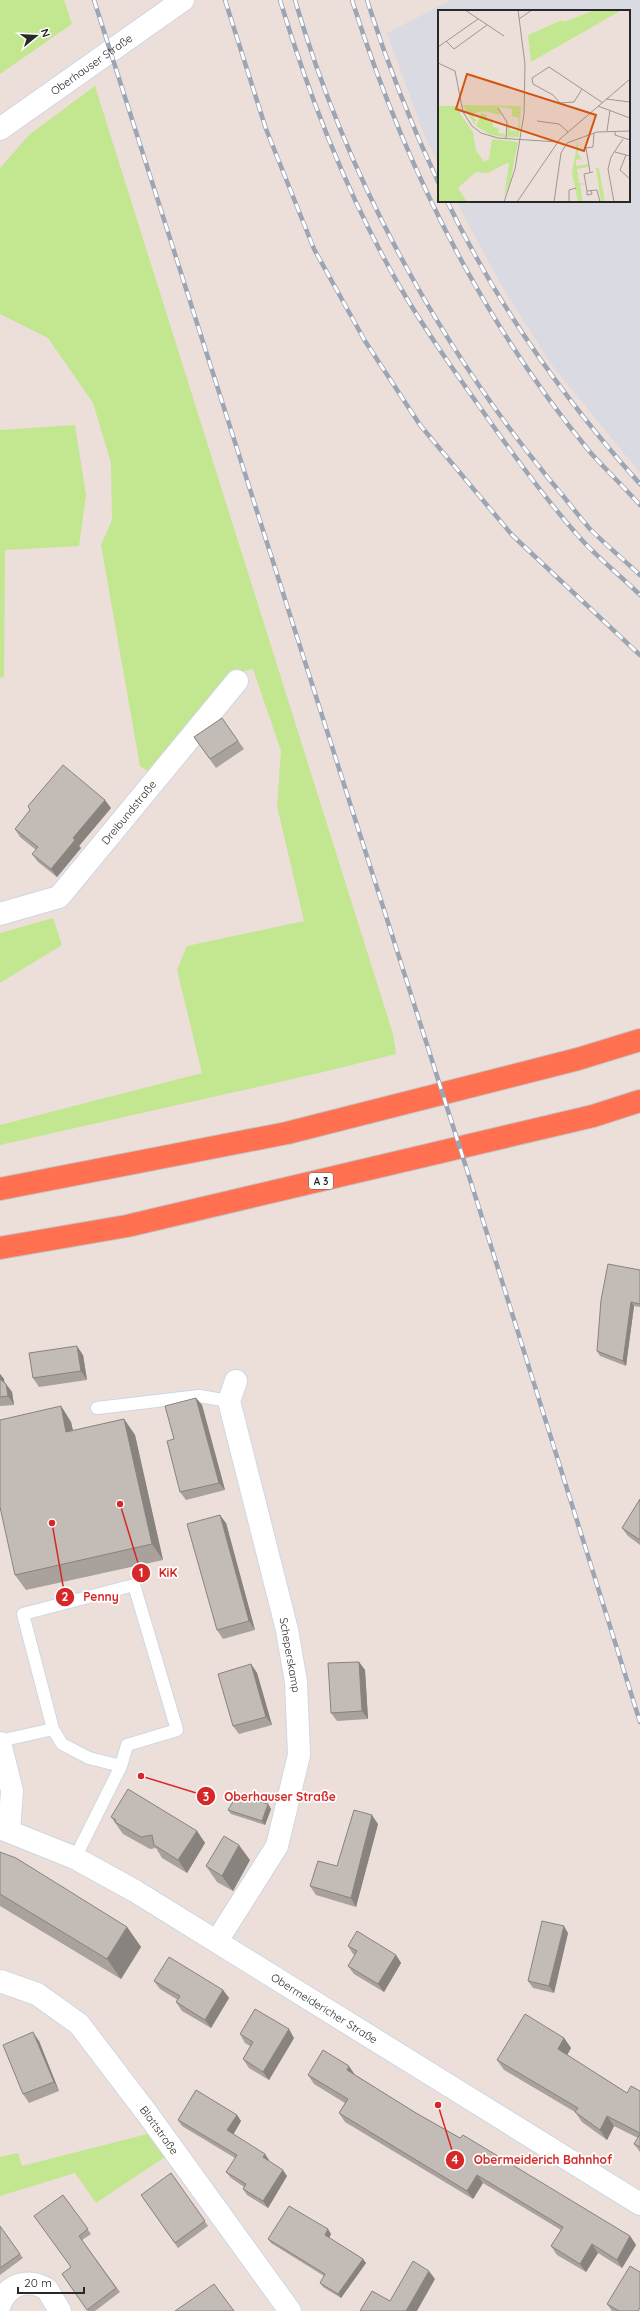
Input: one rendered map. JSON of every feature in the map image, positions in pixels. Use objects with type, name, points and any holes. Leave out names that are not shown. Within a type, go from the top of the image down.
[{"type":"highway","points":[[0,1189],[287,1133],[578,1059],[640,1040]]},
{"type":"highway","name":"A 3","points":[[0,1248],[127,1226],[593,1116],[640,1101]]},
{"type":"street","name":"Oberhauser Straße","points":[[0,130],[183,0]]},
{"type":"street","name":"Dreibundstraße","points":[[0,914],[59,897],[237,681]]},
{"type":"street","points":[[229,1401],[236,1381]]},
{"type":"street","name":"Scheperskamp","points":[[216,1941],[277,1846],[299,1755],[296,1682],[287,1630],[229,1401]]},
{"type":"street","points":[[0,1742],[12,1791],[5,1830]]},
{"type":"street","name":"Obermeidericher Straße","points":[[5,1830],[75,1858],[136,1891],[640,2204]]},
{"type":"street","name":"Blattstraße","points":[[0,1982],[36,1994],[79,2024],[140,2104],[288,2309]]},
{"type":"street","points":[[0,2305],[6,2293],[14,2287],[28,2282],[47,2289],[60,2311]]},
{"type":"lane","points":[[97,1408],[199,1396],[229,1401]]},
{"type":"lane","points":[[75,1858],[121,1766],[127,1745],[177,1730],[134,1585],[23,1614],[53,1729],[62,1744],[89,1758],[121,1766]]},
{"type":"lane","points":[[0,1742],[53,1729]]},
{"type":"shaded area","points":[[451,0],[640,0],[640,473],[551,364],[501,285],[457,202],[630,202],[630,10],[438,10],[438,163],[423,132],[387,33]]},
{"type":"green space","points":[[0,0],[64,0],[72,24],[0,74]]},
{"type":"green space","points":[[95,86],[393,1034],[396,1054],[319,1073],[0,1145],[0,1125],[202,1073],[177,970],[187,946],[304,921],[277,806],[281,751],[253,669],[231,674],[148,771],[140,766],[101,545],[112,520],[111,463],[93,403],[48,338],[0,314],[0,168],[30,134]]},
{"type":"green space","points":[[75,425],[86,495],[79,546],[5,550],[4,677],[0,678],[0,430]]},
{"type":"green space","points":[[53,918],[62,945],[0,983],[0,933]]},
{"type":"green space","points":[[159,2131],[174,2151],[96,2203],[75,2173],[0,2196],[0,2157],[18,2153],[22,2166]]},
{"type":"building","points":[[222,718],[238,741],[210,759],[194,737]]},
{"type":"building","points":[[63,765],[105,800],[73,838],[75,840],[51,869],[32,854],[38,847],[15,829],[30,810],[28,806]]},
{"type":"building","points":[[608,1264],[640,1270],[640,1304],[631,1302],[623,1361],[597,1351],[601,1300]]},
{"type":"building","points":[[77,1346],[81,1371],[33,1378],[29,1353]]},
{"type":"building","points":[[0,1379],[6,1384],[8,1396],[0,1397]]},
{"type":"building","points":[[196,1398],[219,1483],[180,1492],[167,1441],[174,1439],[165,1406]]},
{"type":"building","points":[[61,1406],[66,1432],[124,1419],[152,1544],[15,1575],[0,1507],[0,1420]]},
{"type":"building","points":[[640,1499],[640,1540],[622,1528]]},
{"type":"building","points":[[220,1515],[249,1621],[217,1630],[187,1524]]},
{"type":"building","points":[[359,1662],[362,1711],[331,1713],[328,1663]]},
{"type":"building","points":[[251,1664],[266,1717],[233,1726],[218,1674]]},
{"type":"building","points":[[128,1789],[197,1831],[178,1860],[154,1845],[152,1835],[141,1837],[115,1822],[116,1820],[111,1817]]},
{"type":"building","points":[[237,1795],[268,1804],[262,1821],[228,1810]]},
{"type":"building","points":[[354,1810],[372,1815],[351,1898],[310,1886],[318,1861],[337,1866]]},
{"type":"building","points":[[224,1836],[239,1845],[222,1876],[206,1866]]},
{"type":"building","points":[[0,1852],[16,1858],[127,1927],[107,1959],[0,1894]]},
{"type":"building","points":[[542,1921],[564,1926],[549,1986],[528,1981]]},
{"type":"building","points":[[357,1931],[396,1955],[378,1984],[348,1966],[357,1951],[348,1946]]},
{"type":"building","points":[[169,1957],[223,1990],[205,2020],[176,2002],[180,1996],[154,1981]]},
{"type":"building","points":[[255,2009],[289,2029],[263,2072],[243,2059],[253,2042],[240,2034]]},
{"type":"building","points":[[525,2014],[564,2038],[558,2049],[627,2093],[631,2086],[640,2091],[640,2133],[607,2116],[600,2130],[575,2112],[578,2108],[497,2060]]},
{"type":"building","points":[[33,2032],[54,2082],[23,2094],[3,2045]]},
{"type":"building","points":[[323,2050],[349,2066],[347,2070],[416,2113],[460,2138],[463,2135],[630,2236],[617,2260],[592,2244],[580,2264],[551,2246],[563,2227],[477,2175],[467,2191],[339,2113],[348,2099],[308,2075]]},
{"type":"building","points":[[196,2090],[237,2115],[227,2130],[265,2154],[263,2157],[283,2170],[263,2201],[243,2189],[246,2184],[226,2172],[237,2155],[178,2120]]},
{"type":"building","points":[[640,2134],[640,2147],[634,2144]]},
{"type":"building","points":[[171,2173],[205,2221],[175,2243],[141,2195]]},
{"type":"building","points":[[63,2195],[88,2229],[79,2236],[116,2288],[87,2310],[62,2274],[71,2267],[34,2216]]},
{"type":"building","points":[[289,2206],[328,2229],[325,2235],[363,2259],[338,2294],[320,2283],[325,2274],[268,2239]]},
{"type":"building","points":[[0,2226],[20,2254],[0,2268]]},
{"type":"building","points":[[413,2261],[429,2271],[406,2311],[360,2311],[372,2291],[390,2301]]},
{"type":"building","points":[[630,2266],[640,2272],[640,2308],[638,2311],[619,2311],[607,2304]]},
{"type":"building","points":[[214,2284],[234,2311],[175,2311]]},
{"type":"railway","points":[[94,0],[480,1211],[640,1722]]},
{"type":"railway","points":[[225,0],[266,129],[314,249],[365,341],[420,425],[512,535],[640,655]]},
{"type":"railway","points":[[280,0],[317,111],[347,183],[381,253],[400,287],[462,382],[543,493],[588,546],[640,595]]},
{"type":"railway","points":[[295,0],[316,65],[340,128],[367,191],[398,252],[432,311],[468,369],[507,425],[549,479],[590,529],[640,575]]},
{"type":"railway","points":[[352,0],[373,61],[421,180],[449,238],[480,294],[550,401],[590,452],[640,505]]},
{"type":"railway","points":[[367,0],[400,93],[438,182]]},
{"type":"railway","points":[[448,202],[487,277],[533,349],[584,418],[640,484]]},
{"type":"place","name":"KiK","points":[[120,1504]]},
{"type":"place","name":"Penny","points":[[52,1523]]},
{"type":"place","name":"Oberhauser Straße","points":[[141,1776]]},
{"type":"place","name":"Obermeiderich Bahnhof","points":[[438,2105]]}]
